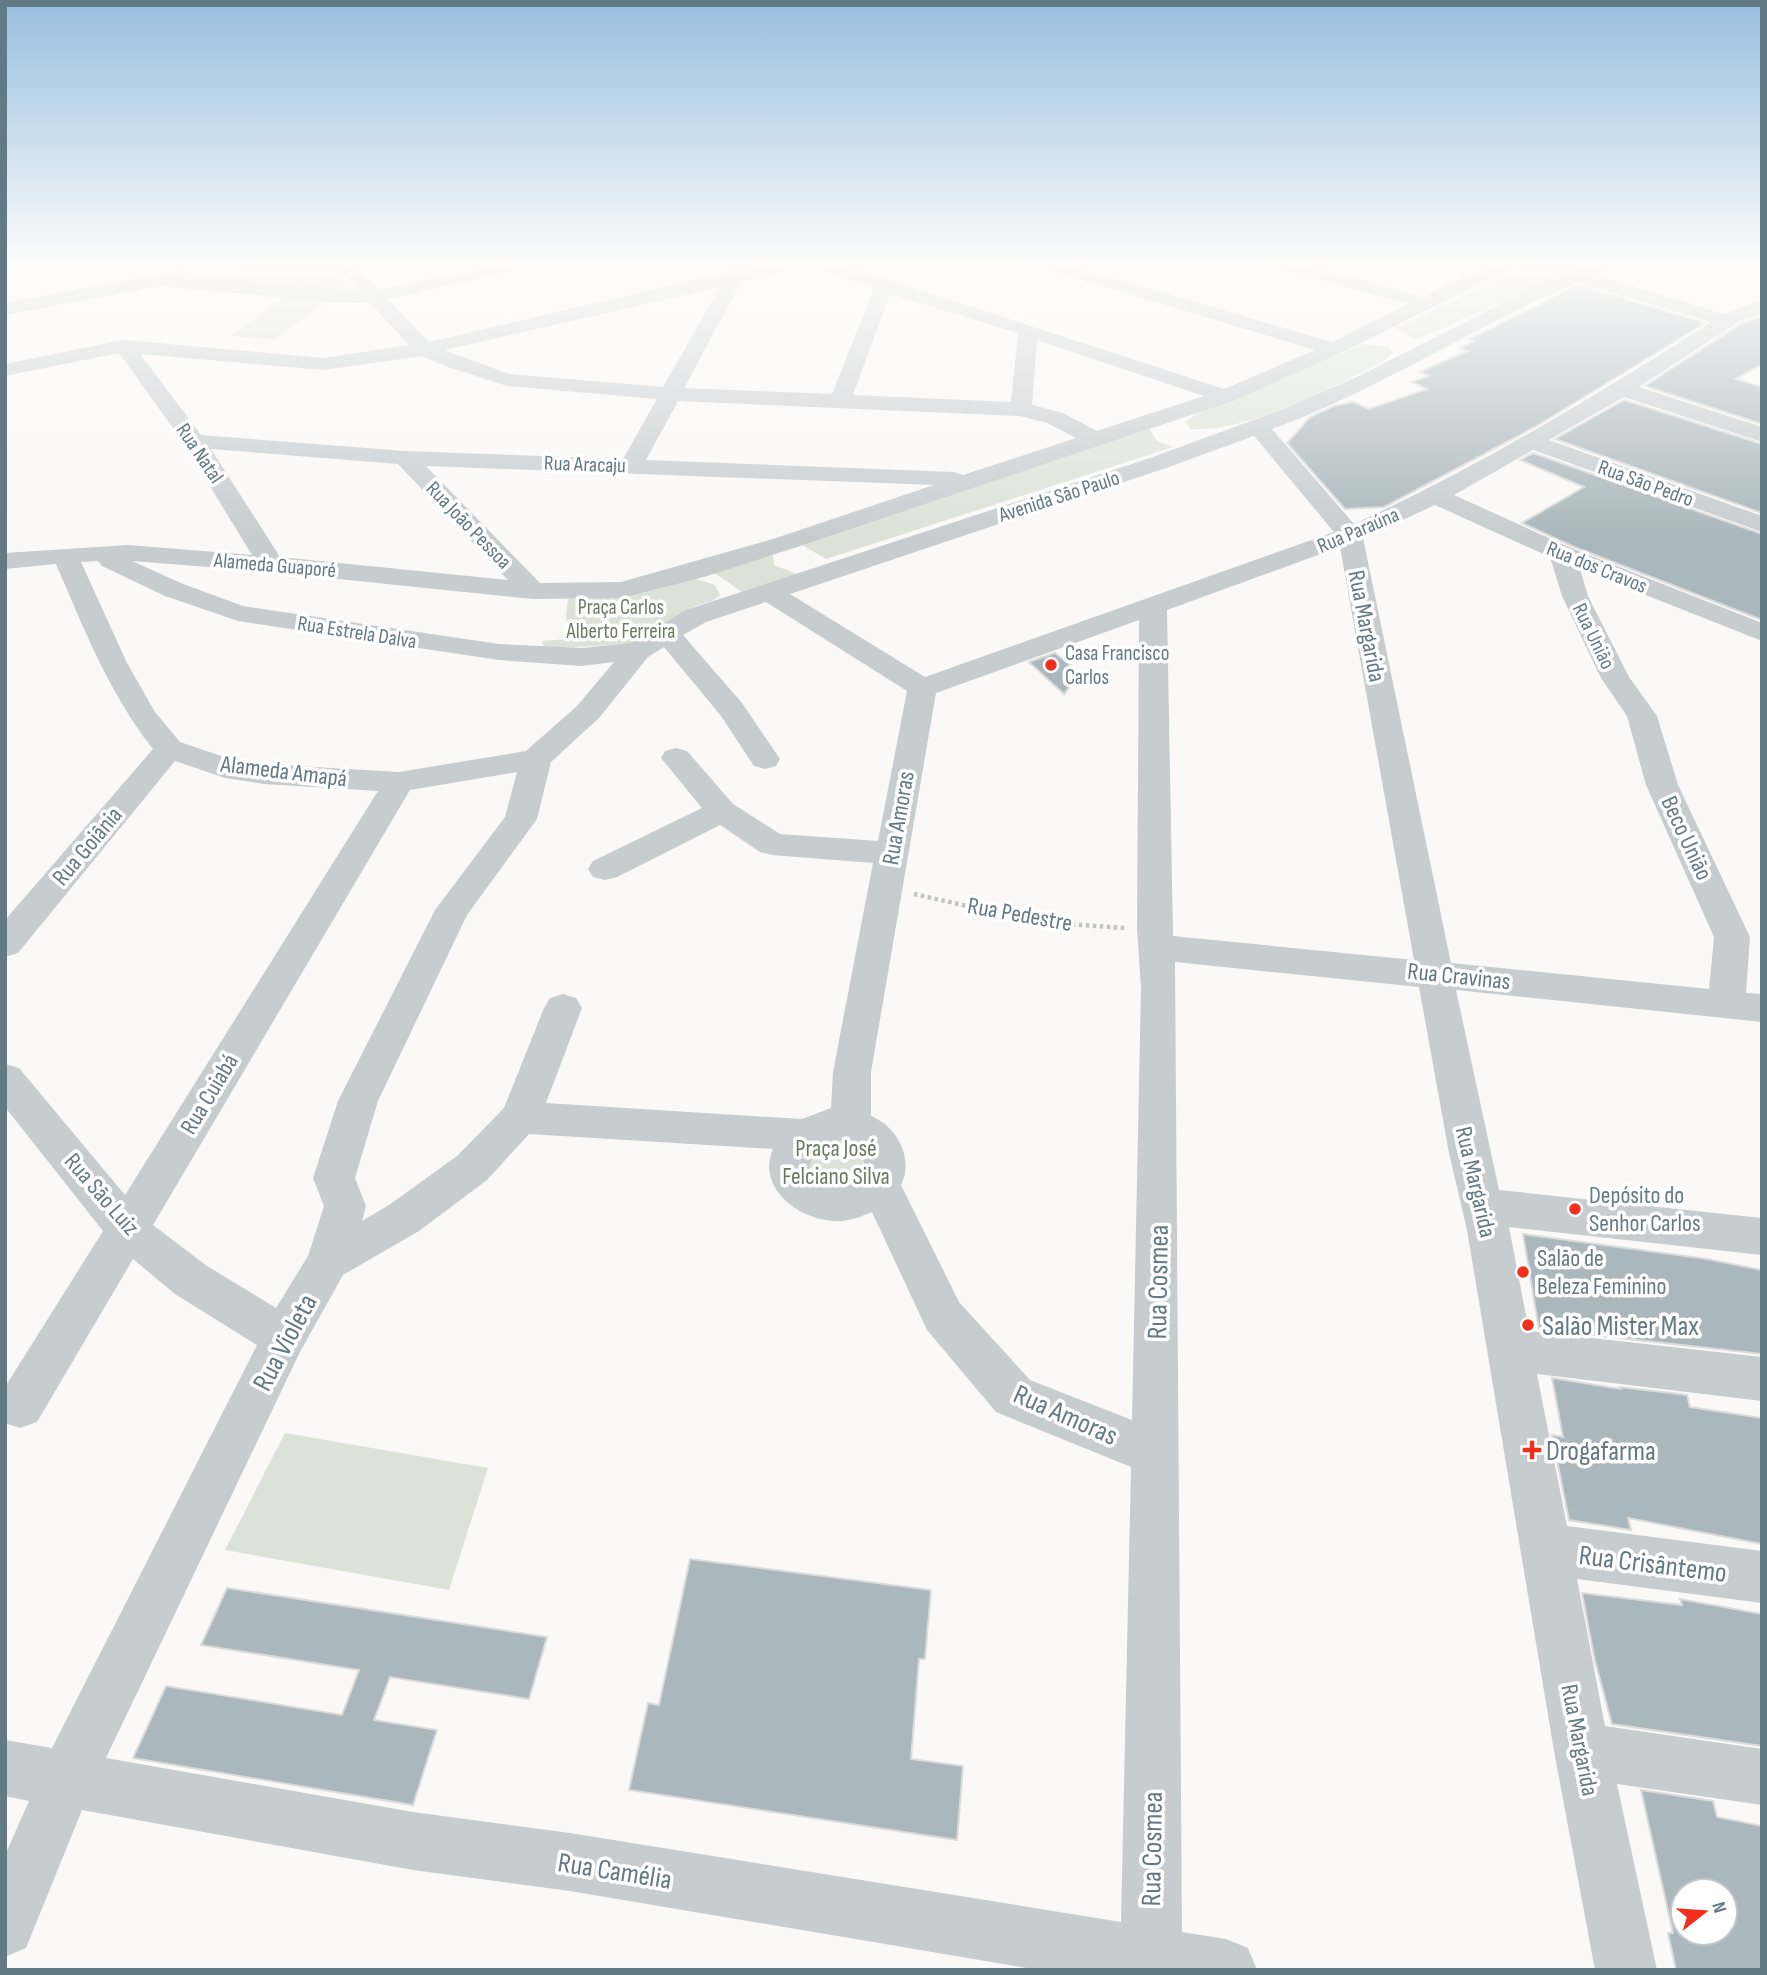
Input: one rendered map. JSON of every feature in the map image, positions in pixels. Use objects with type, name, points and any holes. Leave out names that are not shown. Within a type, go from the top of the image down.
[{"type":"street","points":[[5,370],[79,355]]},
{"type":"street","name":"Rua Natal","points":[[131,355],[194,442],[271,564]]},
{"type":"street","points":[[226,355],[324,364],[379,355]]},
{"type":"street","points":[[439,355],[507,380],[668,394],[1021,410],[1055,418],[1096,440]]},
{"type":"street","points":[[631,466],[690,355]]},
{"type":"street","points":[[840,401],[858,355]]},
{"type":"street","points":[[1021,410],[1026,355]]},
{"type":"street","points":[[1103,355],[1225,396]]},
{"type":"street","name":"Avenida São Paulo","points":[[533,591],[621,590],[695,571],[1167,417],[1225,396],[1320,355]]},
{"type":"street","name":"Avenida São Paulo","points":[[536,759],[588,712],[638,651],[696,616],[1158,463],[1207,443],[1258,427],[1331,397],[1391,355]]},
{"type":"street","name":"Rua Paraúna","points":[[922,688],[1350,535],[1435,496],[1622,388],[1673,355]]},
{"type":"street","points":[[1622,388],[1762,435]]},
{"type":"street","points":[[1167,417],[1163,423],[1166,431],[1175,437],[1207,443]]},
{"type":"street","name":"Rua Margarida","points":[[1258,427],[1350,535],[1433,973],[1482,1206],[1582,1751],[1626,1970]]},
{"type":"street","name":"Rua São Pedro","points":[[1531,441],[1762,525]]},
{"type":"street","name":"Rua Aracaju","points":[[194,442],[405,458],[976,480]]},
{"type":"street","name":"Rua João Pessoa","points":[[405,458],[533,591]]},
{"type":"street","name":"Rua dos Cravos","points":[[1435,496],[1562,553],[1762,633]]},
{"type":"street","points":[[782,544],[782,554],[790,565],[815,576]]},
{"type":"street","name":"Alameda Guaporé","points":[[9,551],[128,554],[271,564],[533,591]]},
{"type":"street","name":"Rua União","points":[[1562,553],[1575,596],[1615,678]]},
{"type":"street","points":[[76,554],[113,663],[142,715],[169,748]]},
{"type":"street","name":"Rua Estrela Dalva","points":[[76,554],[126,566],[174,590],[238,613],[499,652],[582,657],[638,651]]},
{"type":"street","points":[[695,571],[729,587],[735,604]]},
{"type":"street","points":[[770,593],[922,688]]},
{"type":"street","name":"Rua Cosmea","points":[[1150,1958],[1159,1002],[1153,606]]},
{"type":"street","points":[[667,634],[716,689],[752,736],[765,759]]},
{"type":"street","name":"Beco União","points":[[1615,678],[1642,716],[1662,785],[1732,937],[1726,1005]]},
{"type":"street","name":"Rua Amoras","points":[[851,1126],[852,1072],[922,688]]},
{"type":"street","name":"Alameda Amapá","points":[[169,748],[225,768],[264,774],[399,782],[536,759]]},
{"type":"street","name":"Rua Goiânia","points":[[5,944],[169,748]]},
{"type":"street","points":[[676,758],[722,811],[772,844],[891,853]]},
{"type":"street","name":"Rua Violeta","points":[[5,1927],[67,1778],[284,1337],[328,1262],[345,1206],[334,1178],[358,1101],[452,910],[521,819],[536,759]]},
{"type":"street","name":"Rua Cuiabá","points":[[19,1406],[399,782]]},
{"type":"street","points":[[605,869],[722,811]]},
{"type":"street","name":"Rua Cravinas","points":[[1156,938],[1433,973],[1762,1008]]},
{"type":"street","points":[[328,1262],[404,1218],[472,1168],[520,1118],[562,1008]]},
{"type":"street","name":"Rua São Luiz","points":[[5,1079],[127,1229],[191,1280],[284,1337]]},
{"type":"street","points":[[520,1118],[804,1135]]},
{"type":"street","points":[[825,1126],[851,1126],[864,1130],[876,1139],[884,1151],[886,1164],[880,1185],[863,1198],[849,1203],[833,1204],[804,1194],[789,1172],[789,1159],[794,1146],[804,1135],[825,1126]]},
{"type":"street","name":"Rua Amoras","points":[[880,1185],[943,1316],[1013,1396],[1155,1453]]},
{"type":"street","points":[[1482,1206],[1762,1237]]},
{"type":"street","points":[[1508,1350],[1762,1379]]},
{"type":"street","name":"Rua Crisântemo","points":[[1545,1549],[1762,1577]]},
{"type":"street","points":[[1582,1751],[1762,1777]]},
{"type":"street","name":"Rua Camélia","points":[[5,1768],[414,1841],[570,1862],[1226,1970]]},
{"type":"path","name":"Rua Pedestre","points":[[886,888],[1039,922],[1156,938]]},
{"type":"green space","points":[[1337,355],[1391,355],[1340,383],[1263,416],[1237,424],[1190,429],[1185,421],[1205,410]]},
{"type":"green space","points":[[1150,429],[1157,441],[1173,447],[826,559],[802,545]]},
{"type":"green space","points":[[772,550],[774,565],[802,576],[745,594],[710,570]]},
{"type":"green space","name":"Praça Carlos Alberto Ferreira","points":[[687,576],[715,585],[720,595],[712,601],[695,606],[638,643],[544,647],[542,641],[568,639],[568,599],[600,597]]},
{"type":"green space","name":"Praça José Felciano Silva","points":[[823,1137],[864,1145],[868,1171],[855,1185],[823,1188],[803,1159]]},
{"type":"green space","points":[[285,1433],[488,1468],[449,1590],[225,1550]]},
{"type":"building","points":[[1458,355],[1652,355],[1535,427],[1384,507],[1345,509],[1287,443],[1310,417],[1334,406],[1353,402],[1369,409],[1427,389],[1411,382],[1429,376],[1419,372]]},
{"type":"building","points":[[1693,355],[1762,355],[1762,364],[1736,379],[1762,387],[1762,424],[1645,386]]},
{"type":"building","points":[[1624,400],[1762,444],[1762,513],[1555,439]]},
{"type":"building","points":[[1533,453],[1762,534],[1762,620],[1572,546],[1522,523],[1584,487],[1520,460]]},
{"type":"building","name":"Casa Francisco Carlos","points":[[1055,653],[1080,673],[1064,694],[1029,662]]},
{"type":"building","points":[[1523,1234],[1707,1259],[1762,1270],[1762,1354],[1539,1329]]},
{"type":"building","points":[[1552,1378],[1621,1389],[1620,1387],[1687,1395],[1690,1407],[1762,1418],[1762,1544],[1628,1518],[1631,1530],[1569,1520],[1552,1435],[1563,1437]]},
{"type":"building","points":[[690,1559],[931,1590],[925,1659],[919,1659],[911,1759],[963,1766],[957,1840],[629,1790],[648,1703],[659,1705]]},
{"type":"building","points":[[227,1588],[547,1637],[529,1699],[390,1677],[374,1720],[437,1730],[413,1805],[133,1758],[166,1686],[342,1715],[359,1670],[201,1645]]},
{"type":"building","points":[[1582,1593],[1682,1605],[1680,1599],[1762,1614],[1762,1746],[1612,1724],[1595,1661]]},
{"type":"building","points":[[1641,1790],[1713,1801],[1717,1817],[1762,1826],[1762,1970],[1676,1970],[1671,1947],[1739,1947],[1739,1877],[1669,1877],[1669,1915]]},
{"type":"place","name":"Casa Francisco Carlos","points":[[1051,665]]},
{"type":"place","name":"Depósito do Senhor Carlos","points":[[1575,1209]]},
{"type":"place","name":"Salão de Beleza Feminino","points":[[1523,1272]]},
{"type":"place","name":"Salão Mister Max","points":[[1528,1325]]},
{"type":"place","name":"Drogafarma","points":[[1532,1450]]}]
